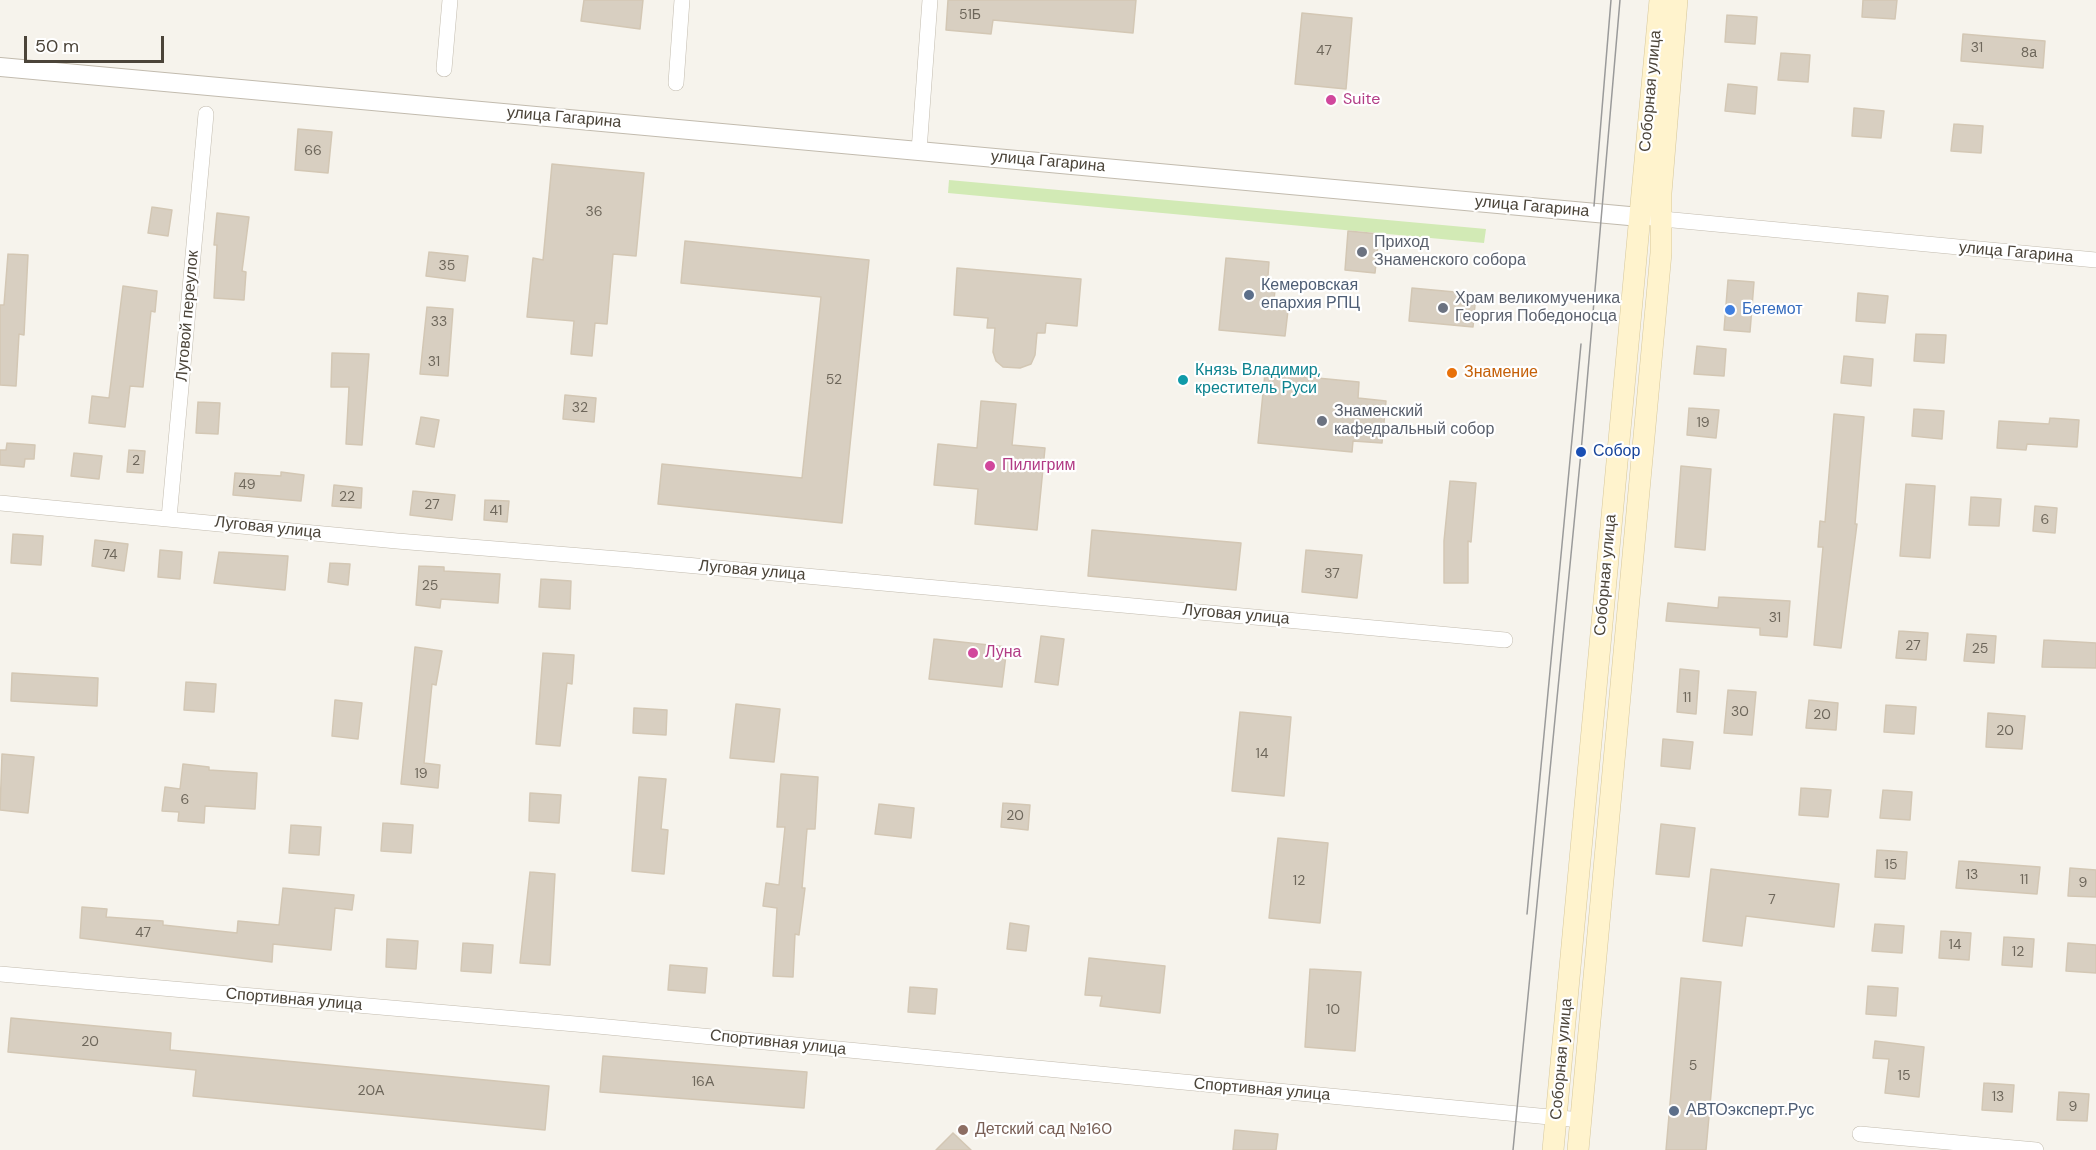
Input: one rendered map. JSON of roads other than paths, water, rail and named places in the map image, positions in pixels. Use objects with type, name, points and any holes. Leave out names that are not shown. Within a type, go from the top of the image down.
[{"type":"main road","name":"Соборная улица","points":[[1553,1150],[1660,0]]},
{"type":"main road","name":"Соборная улица","points":[[1578,1150],[1661,253],[1661,219],[1677,0]]},
{"type":"street","points":[[444,69],[450,0]]},
{"type":"street","points":[[676,83],[682,0]]},
{"type":"street","points":[[919,151],[930,0]]},
{"type":"street","name":"улица Гагарина","points":[[0,67],[2096,260]]},
{"type":"street","name":"Луговой переулок","points":[[169,518],[206,114]]},
{"type":"street","name":"Луговая улица","points":[[0,503],[397,541],[632,560],[1505,640]]},
{"type":"street","points":[[1599,657],[1623,659]]},
{"type":"street","name":"Спортивная улица","points":[[0,974],[587,1025],[1581,1120]]},
{"type":"street","points":[[1860,1134],[2036,1150]]},
{"type":"tram line","points":[[1594,206],[1611,0]]},
{"type":"tram line","points":[[1513,1150],[1581,452],[1620,0]]},
{"type":"tram line","points":[[1527,914],[1581,344]]},
{"type":"place","name":"Suite","points":[[1331,100]]},
{"type":"place","name":"Приход Знаменского собора","points":[[1362,252]]},
{"type":"place","name":"Кемеровская епархия РПЦ","points":[[1249,295]]},
{"type":"place","name":"Храм великомученика Георгия Победоносца","points":[[1443,308]]},
{"type":"place","name":"Бегемот","points":[[1730,310]]},
{"type":"place","name":"Знамение","points":[[1452,373]]},
{"type":"place","name":"Князь Владимир, креститель Руси","points":[[1183,380]]},
{"type":"place","name":"Знаменский кафедральный собор","points":[[1322,421]]},
{"type":"place","name":"Собор","points":[[1581,452]]},
{"type":"place","name":"Пилигрим","points":[[990,466]]},
{"type":"place","name":"Луна","points":[[973,653]]},
{"type":"place","name":"АВТОэксперт.Рус","points":[[1674,1111]]},
{"type":"place","name":"Детский сад №160","points":[[963,1130]]}]
